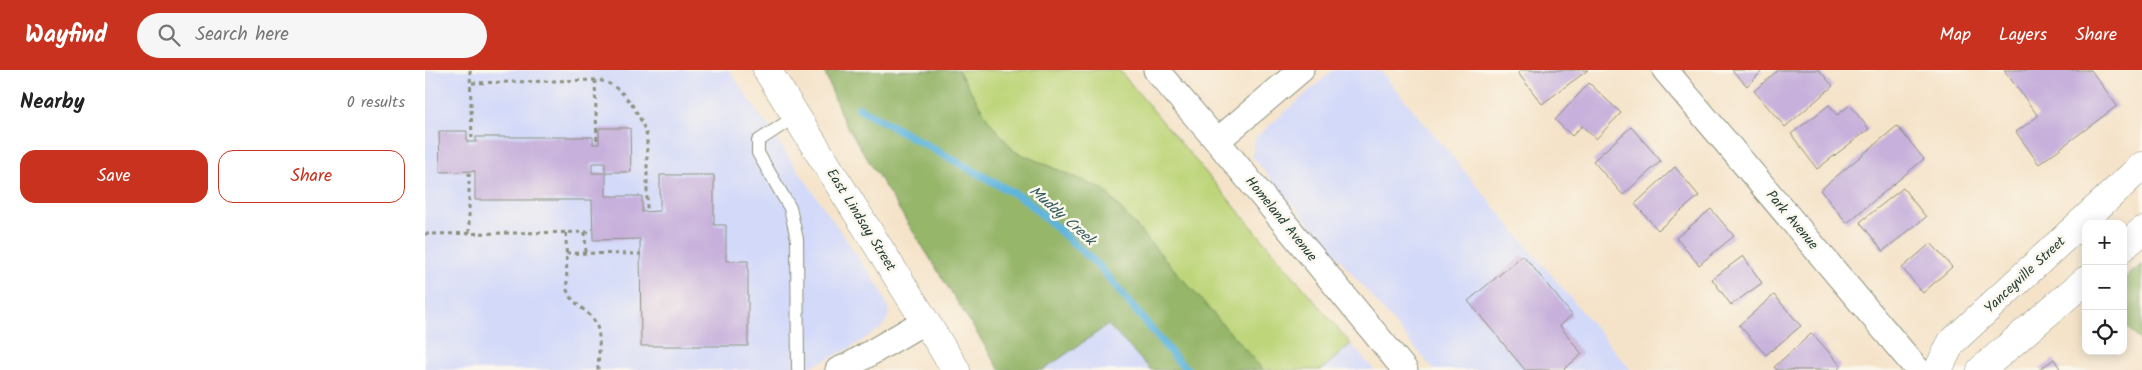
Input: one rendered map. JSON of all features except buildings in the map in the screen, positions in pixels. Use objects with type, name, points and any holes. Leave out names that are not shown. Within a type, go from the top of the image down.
[{"type":"street","name":"East Lindsay Street","points":[[767,70],[956,370]]},
{"type":"street","name":"Homeland Avenue","points":[[1156,70],[1217,141],[1405,370]]},
{"type":"street","points":[[1217,141],[1301,70]]},
{"type":"street","name":"Park Avenue","points":[[1665,70],[1918,370]]},
{"type":"street","name":"Yanceyville Street","points":[[1939,370],[1951,344],[2142,166]]},
{"type":"street","points":[[2127,244],[2142,231]]},
{"type":"street","points":[[1981,370],[2082,283]]},
{"type":"street","points":[[838,370],[850,365],[925,321]]},
{"type":"lane","points":[[796,116],[758,141],[758,153],[790,208],[797,239],[798,370]]},
{"type":"path","points":[[470,70],[472,83],[472,142]]},
{"type":"path","points":[[595,80],[597,144]]},
{"type":"path","points":[[472,83],[601,80],[613,86],[626,98],[644,127],[647,138],[647,212]]},
{"type":"path","points":[[469,171],[469,233]]},
{"type":"path","points":[[585,232],[586,254]]},
{"type":"path","points":[[425,234],[593,232]]},
{"type":"path","points":[[566,233],[567,290],[569,297],[593,319],[597,326],[598,370]]},
{"type":"path","points":[[566,253],[641,254]]},
{"type":"shaded area","points":[[425,70],[729,70],[881,290],[889,310],[887,320],[880,329],[847,350],[803,370],[425,370]]},
{"type":"shaded area","points":[[1333,70],[1380,70],[1631,370],[1434,370],[1252,156],[1255,138]]},
{"type":"shaded area","points":[[1108,325],[1151,370],[1043,370]]},
{"type":"shaded area","points":[[1351,344],[1374,370],[1321,370]]},
{"type":"green space","points":[[958,70],[1119,70],[1351,344],[1321,370],[1263,370],[1104,190],[1014,151],[989,121]]},
{"type":"green space","points":[[958,70],[989,121],[1014,151],[1104,190],[1263,370],[1151,370],[1108,325],[1043,370],[1000,370],[843,120],[824,71]]},
{"type":"green space","points":[[2142,264],[2142,343],[2127,326],[2127,277]]},
{"type":"waterway","name":"Muddy Creek","points":[[859,108],[1026,200],[1100,267],[1178,361],[1188,370]]}]
